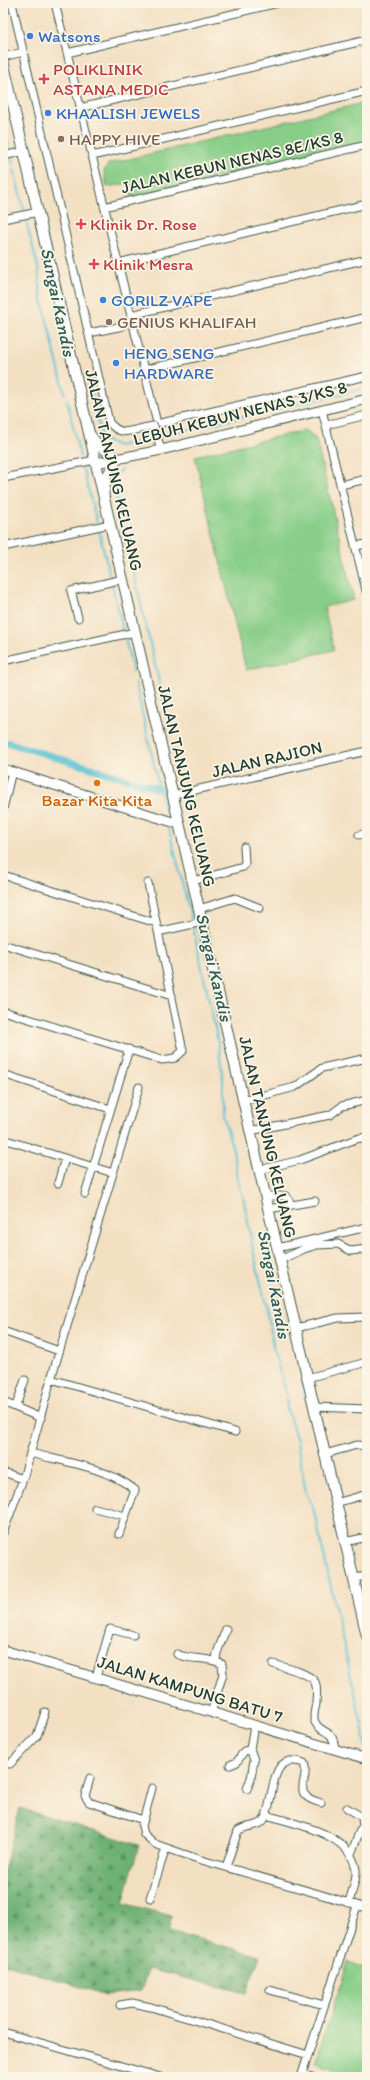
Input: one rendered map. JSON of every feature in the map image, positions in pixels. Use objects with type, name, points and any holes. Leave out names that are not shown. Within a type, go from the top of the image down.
[{"type":"main road","name":"JALAN TANJUNG KELUANG","points":[[3,61],[110,524],[114,581],[134,632],[199,909],[196,923],[249,1099],[265,1196],[268,1209],[283,1247],[280,1260],[296,1328],[314,1376],[330,1453],[336,1503],[366,1630]]},
{"type":"street","points":[[12,3],[109,422],[112,426],[120,432],[126,432],[158,423],[367,376]]},
{"type":"street","points":[[55,3],[158,423],[161,450]]},
{"type":"street","points":[[67,53],[278,3]]},
{"type":"street","points":[[80,108],[367,40]]},
{"type":"street","points":[[3,57],[23,52]]},
{"type":"street","points":[[92,156],[367,91]]},
{"type":"street","name":"JALAN KEBUN NENAS 8E/KS 8","points":[[104,207],[367,145]]},
{"type":"street","points":[[3,156],[25,152]]},
{"type":"street","points":[[118,263],[367,204]]},
{"type":"street","points":[[3,219],[39,212]]},
{"type":"street","points":[[131,315],[367,260]]},
{"type":"street","points":[[144,370],[367,317]]},
{"type":"street","points":[[88,333],[123,326]]},
{"type":"street","name":"LEBUH KEBUN NENAS 3/KS 8","points":[[96,461],[118,459],[161,450],[367,399]]},
{"type":"street","points":[[322,410],[367,594]]},
{"type":"street","points":[[326,425],[367,416]]},
{"type":"street","points":[[90,434],[99,446],[118,459],[108,474],[104,496]]},
{"type":"street","points":[[3,478],[96,461]]},
{"type":"street","points":[[340,485],[367,479]]},
{"type":"street","points":[[3,547],[110,524]]},
{"type":"street","points":[[355,546],[367,544]]},
{"type":"street","points":[[78,618],[71,591],[114,581]]},
{"type":"street","points":[[3,661],[134,632]]},
{"type":"street","name":"JALAN RAJION","points":[[173,795],[367,751]]},
{"type":"street","points":[[3,809],[8,770],[179,824]]},
{"type":"street","points":[[359,835],[367,833]]},
{"type":"street","points":[[193,881],[243,867],[245,863],[244,846]]},
{"type":"street","points":[[3,875],[156,923]]},
{"type":"street","points":[[3,1010],[128,1048],[162,1060],[175,1058],[183,1051],[148,883]]},
{"type":"street","points":[[199,909],[235,898],[260,908]]},
{"type":"street","points":[[158,932],[196,923]]},
{"type":"street","points":[[3,944],[172,996]]},
{"type":"street","points":[[85,1194],[128,1048]]},
{"type":"street","points":[[249,1099],[295,1087],[322,1068],[367,1058]]},
{"type":"street","points":[[3,1074],[110,1109]]},
{"type":"street","points":[[3,1533],[23,1479],[59,1351],[139,1087]]},
{"type":"street","points":[[253,1130],[330,1115],[342,1106],[367,1100]]},
{"type":"street","points":[[261,1169],[272,1167],[367,1137]]},
{"type":"street","points":[[3,1139],[113,1173]]},
{"type":"street","points":[[58,1183],[65,1158]]},
{"type":"street","points":[[265,1196],[286,1196],[292,1205]]},
{"type":"street","points":[[268,1209],[315,1201]]},
{"type":"street","points":[[283,1247],[367,1227]]},
{"type":"street","points":[[280,1260],[304,1249],[317,1246],[338,1244],[351,1251],[367,1249]]},
{"type":"street","points":[[296,1328],[338,1318],[367,1317]]},
{"type":"street","points":[[3,1331],[59,1351]]},
{"type":"street","points":[[314,1376],[367,1362]]},
{"type":"street","points":[[51,1379],[235,1432]]},
{"type":"street","points":[[16,1406],[25,1380]]},
{"type":"street","points":[[3,1402],[16,1406],[41,1418]]},
{"type":"street","points":[[320,1407],[367,1409]]},
{"type":"street","points":[[330,1453],[357,1445],[367,1446]]},
{"type":"street","points":[[30,1453],[88,1468],[124,1481],[135,1490],[119,1534]]},
{"type":"street","points":[[3,1472],[23,1479]]},
{"type":"street","points":[[336,1503],[367,1494]]},
{"type":"street","points":[[94,1508],[125,1516]]},
{"type":"street","points":[[346,1542],[367,1537]]},
{"type":"street","points":[[354,1578],[367,1576]]},
{"type":"street","points":[[96,1677],[110,1629],[133,1635]]},
{"type":"street","points":[[216,1661],[217,1653],[226,1629]]},
{"type":"street","name":"JALAN KAMPUNG BATU 7","points":[[3,1650],[367,1759]]},
{"type":"street","points":[[177,1654],[183,1657],[206,1658],[222,1664],[223,1674],[211,1713]]},
{"type":"street","points":[[273,1664],[310,1677],[315,1682],[317,1689],[314,1720],[317,1726],[330,1733],[334,1740],[335,1750]]},
{"type":"street","points":[[3,1761],[10,1764],[15,1761],[20,1752],[26,1749],[37,1736],[45,1712]]},
{"type":"street","points":[[247,1789],[251,1778],[254,1760],[250,1749],[254,1726]]},
{"type":"street","points":[[230,1765],[237,1762],[244,1751],[250,1749]]},
{"type":"street","points":[[226,1867],[238,1831],[244,1828],[257,1826],[265,1820],[277,1771],[285,1762],[295,1759],[304,1763],[306,1769],[301,1788],[303,1792],[312,1800],[321,1803]]},
{"type":"street","points":[[90,1778],[85,1796],[90,1802],[143,1820]]},
{"type":"street","points":[[152,1788],[142,1826],[144,1834],[149,1840],[166,1848],[226,1867],[367,1908]]},
{"type":"street","points":[[347,1808],[362,1817],[365,1828],[360,1830],[351,1854],[356,1873],[349,1903]]},
{"type":"street","points":[[266,1816],[320,1831],[351,1854]]},
{"type":"street","points":[[150,1898],[166,1848]]},
{"type":"street","points":[[312,2077],[302,2075],[357,1906]]},
{"type":"street","points":[[270,1990],[324,2005]]},
{"type":"street","points":[[120,2005],[132,2003],[151,2007],[308,2055]]},
{"type":"street","points":[[3,2032],[160,2077]]},
{"type":"green space","points":[[363,103],[367,120],[367,141],[132,197],[129,183],[107,187],[104,171],[108,164]]},
{"type":"green space","points":[[306,430],[316,439],[354,600],[324,607],[334,650],[246,670],[195,456]]},
{"type":"green space","points":[[20,1808],[139,1845],[123,1903],[171,1916],[170,1931],[260,1956],[246,1993],[148,1969],[141,1991],[106,1995],[3,1963],[3,1875]]},
{"type":"green space","points":[[348,1962],[367,1969],[367,2077],[360,2077],[315,2063]]},
{"type":"waterway","name":"Sungai Kandis","points":[[3,120],[10,150]]},
{"type":"waterway","name":"Sungai Kandis","points":[[11,156],[13,164]]},
{"type":"waterway","name":"Sungai Kandis","points":[[14,169],[24,211]]},
{"type":"waterway","name":"Sungai Kandis","points":[[25,217],[38,267],[41,296],[65,394]]},
{"type":"waterway","points":[[88,378],[102,439],[119,446],[149,439]]},
{"type":"waterway","points":[[164,435],[367,388]]},
{"type":"waterway","name":"Sungai Kandis","points":[[67,400],[80,457]]},
{"type":"waterway","name":"Sungai Kandis","points":[[82,465],[97,523]]},
{"type":"waterway","points":[[121,470],[112,480],[164,703]]},
{"type":"waterway","name":"Sungai Kandis","points":[[99,531],[133,671]]},
{"type":"waterway","name":"Sungai Kandis","points":[[135,681],[164,809]]},
{"type":"waterway","points":[[3,741],[159,789]]},
{"type":"waterway","name":"Sungai Kandis","points":[[168,825],[192,922]]},
{"type":"waterway","name":"Sungai Kandis","points":[[193,927],[218,1042],[223,1080],[223,1115],[233,1150],[238,1180],[243,1196],[254,1254],[268,1314],[274,1352],[286,1392],[287,1409],[297,1441],[306,1493],[313,1507],[367,1748]]},
{"type":"place","name":"Watsons","points":[[30,36]]},
{"type":"place","name":"POLIKLINIK ASTANA MEDIC","points":[[44,79]]},
{"type":"place","name":"KHAALISH JEWELS","points":[[48,113]]},
{"type":"place","name":"HAPPY HIVE","points":[[61,139]]},
{"type":"place","name":"Klinik Dr. Rose","points":[[81,224]]},
{"type":"place","name":"Klinik Mesra","points":[[94,264]]},
{"type":"place","name":"GORILZ VAPE","points":[[103,300]]},
{"type":"place","name":"GENIUS KHALIFAH","points":[[109,322]]},
{"type":"place","name":"HENG SENG HARDWARE","points":[[116,363]]},
{"type":"place","name":"Bazar Kita Kita","points":[[97,783]]}]
